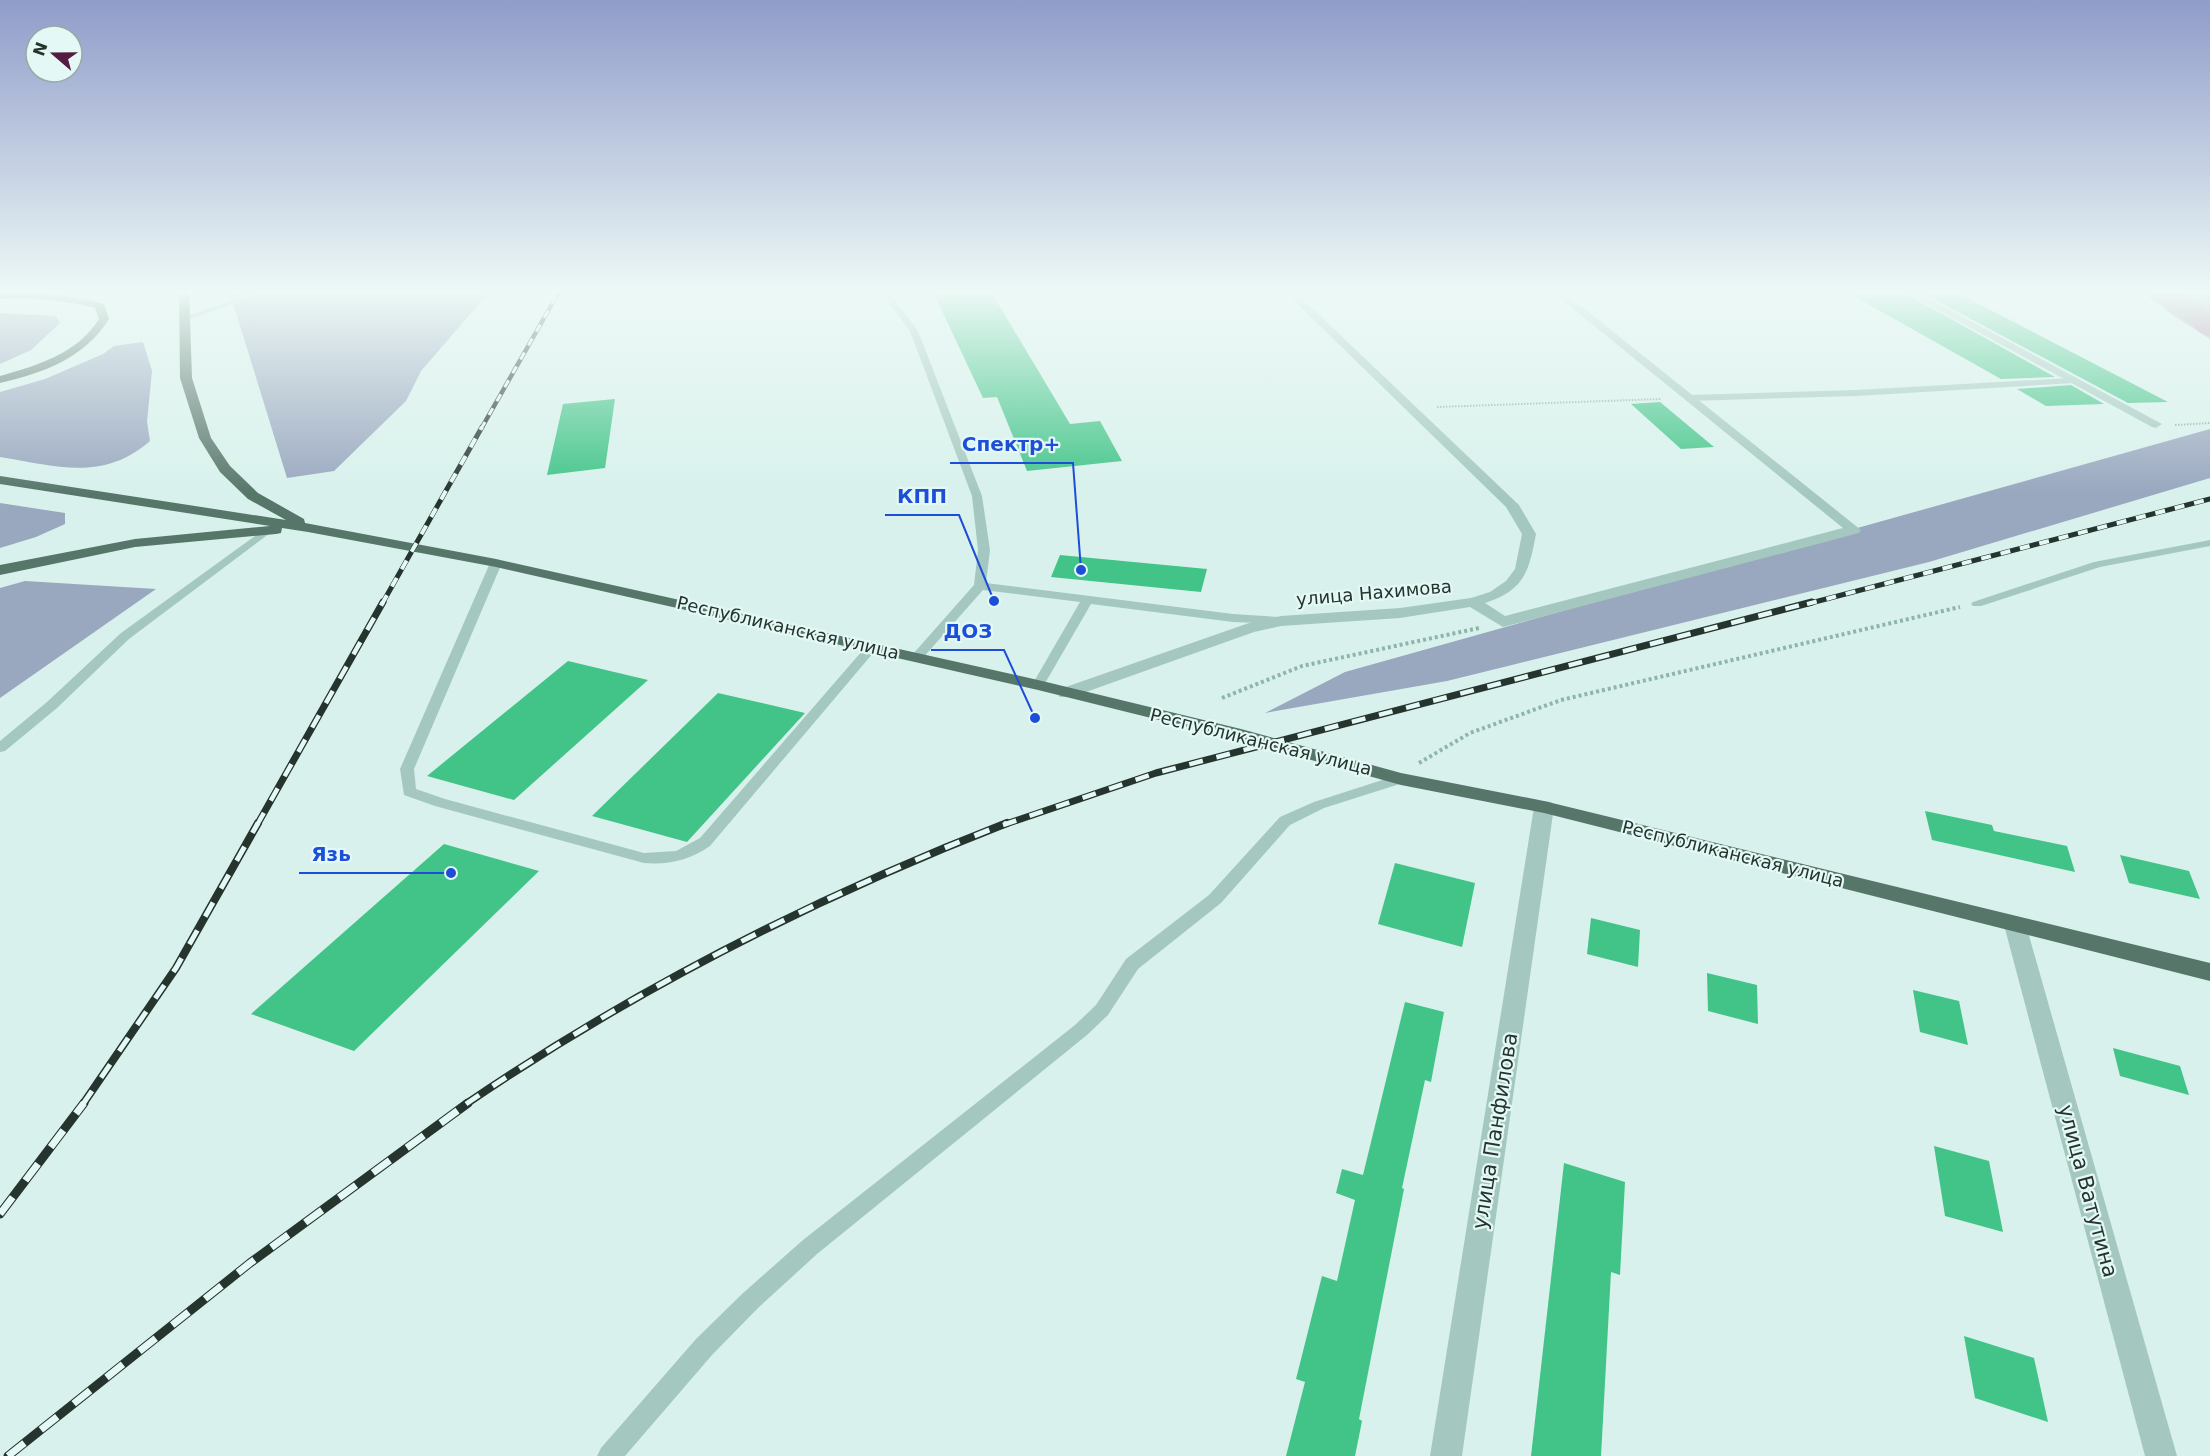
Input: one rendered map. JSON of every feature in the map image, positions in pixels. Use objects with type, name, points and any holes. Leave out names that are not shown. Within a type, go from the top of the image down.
[{"type":"main road","points":[[0,380],[59,358]]},
{"type":"main road","points":[[186,358],[186,378],[205,438],[225,469],[253,496],[308,528]]},
{"type":"main road","points":[[0,480],[308,528]]},
{"type":"main road","points":[[0,570],[135,543],[308,528]]},
{"type":"main road","name":"Республиканская улица","points":[[308,528],[496,562],[873,646],[1241,735],[1401,779],[1544,807],[2210,972]]},
{"type":"street","name":"улица Нахимова","points":[[1066,693],[1229,633],[1281,621],[1400,613],[1473,602],[1495,595],[1511,584],[1522,570],[1529,534],[1512,505],[1359,358]]},
{"type":"street","points":[[1473,602],[1503,622],[1854,530],[1639,358]]},
{"type":"street","points":[[2030,358],[2156,424]]},
{"type":"street","name":"улица Панфилова","points":[[1446,1456],[1544,807]]},
{"type":"street","name":"улица Ватутина","points":[[2015,925],[2161,1456]]},
{"type":"lane","points":[[917,657],[980,586],[984,550],[976,496],[924,358]]},
{"type":"lane","points":[[1688,398],[1856,393],[2072,381]]},
{"type":"lane","points":[[0,748],[52,705],[125,636],[266,531]]},
{"type":"lane","points":[[1977,604],[2098,564],[2210,543]]},
{"type":"lane","points":[[496,562],[407,769],[409,792],[440,803],[644,858],[679,857],[692,852],[705,842],[873,646]]},
{"type":"lane","points":[[980,586],[1233,618],[1281,621]]},
{"type":"lane","points":[[1038,685],[1087,600]]},
{"type":"lane","points":[[609,1456],[704,1347],[750,1301],[810,1247],[1081,1030],[1102,1010],[1132,964],[1215,899],[1284,821],[1319,805],[1401,779]]},
{"type":"path","points":[[1411,408],[1688,398]]},
{"type":"path","points":[[2156,424],[2210,423]]},
{"type":"path","points":[[1401,779],[1433,751],[1500,719],[1558,700],[1766,653],[1852,629],[1977,604]]},
{"type":"path","points":[[1222,698],[1302,666],[1408,645],[1503,622]]},
{"type":"shaded area","points":[[0,358],[13,358],[0,364]]},
{"type":"shaded area","points":[[94,358],[148,358],[152,371],[147,422],[150,441],[132,454],[115,462],[97,466],[60,467],[0,457],[0,392],[45,379]]},
{"type":"shaded area","points":[[250,358],[432,358],[421,371],[406,401],[334,471],[287,478]]},
{"type":"shaded area","points":[[2210,429],[2210,478],[1929,562],[1447,681],[1265,713],[1345,672]]},
{"type":"shaded area","points":[[0,503],[65,513],[65,524],[36,537],[0,548]]},
{"type":"shaded area","points":[[25,581],[156,589],[0,698],[0,588]]},
{"type":"building","points":[[964,358],[1031,358],[1070,424],[1100,421],[1122,461],[1027,471],[997,397],[983,398]]},
{"type":"building","points":[[1964,358],[2021,358],[2055,377],[2001,379]]},
{"type":"building","points":[[2044,358],[2083,358],[2168,402],[2128,403]]},
{"type":"building","points":[[2071,385],[2104,404],[2046,406],[2017,389]]},
{"type":"building","points":[[615,399],[605,468],[547,475],[563,404]]},
{"type":"building","points":[[1660,402],[1714,447],[1681,449],[1631,404]]},
{"type":"building","points":[[1060,555],[1207,569],[1201,592],[1051,577]]},
{"type":"building","points":[[568,661],[648,680],[514,800],[427,776]]},
{"type":"building","points":[[718,693],[805,713],[687,842],[592,816]]},
{"type":"building","points":[[1925,811],[1992,825],[1994,831],[2067,846],[2075,872],[1932,840]]},
{"type":"building","points":[[444,844],[539,871],[354,1051],[251,1014]]},
{"type":"building","points":[[2120,855],[2189,871],[2200,899],[2129,883]]},
{"type":"building","points":[[1395,863],[1475,883],[1462,947],[1378,924]]},
{"type":"building","points":[[1591,918],[1640,930],[1638,967],[1587,954]]},
{"type":"building","points":[[1707,973],[1757,985],[1758,1024],[1708,1011]]},
{"type":"building","points":[[1913,990],[1959,1001],[1968,1045],[1920,1032]]},
{"type":"building","points":[[1405,1002],[1444,1012],[1431,1082],[1425,1080],[1402,1188],[1404,1189],[1359,1419],[1362,1421],[1355,1456],[1286,1456],[1305,1382],[1296,1379],[1322,1276],[1337,1281],[1355,1200],[1336,1193],[1342,1169],[1363,1175]]},
{"type":"building","points":[[2113,1048],[2180,1066],[2189,1095],[2120,1076]]},
{"type":"building","points":[[1934,1146],[1989,1161],[2003,1232],[1945,1216]]},
{"type":"building","points":[[1564,1163],[1625,1182],[1620,1275],[1611,1272],[1601,1456],[1531,1456]]},
{"type":"building","points":[[1964,1336],[2034,1358],[2048,1422],[1975,1398]]},
{"type":"railway","points":[[481,429],[521,358]]},
{"type":"railway","points":[[382,604],[482,427]]},
{"type":"railway","points":[[1807,604],[2210,499]]},
{"type":"railway","points":[[257,825],[383,602]]},
{"type":"railway","points":[[1003,825],[1156,773],[1812,602]]},
{"type":"railway","points":[[83,1104],[176,968],[258,823]]},
{"type":"railway","points":[[466,1104],[595,1022],[728,948],[866,882],[1007,823]]},
{"type":"railway","points":[[0,1214],[84,1103]]},
{"type":"railway","points":[[8,1456],[250,1263],[468,1103]]},
{"type":"place","name":"Спектр+","points":[[1081,570]]},
{"type":"place","name":"КПП","points":[[994,601]]},
{"type":"place","name":"ДОЗ","points":[[1035,718]]},
{"type":"place","name":"Язь","points":[[451,873]]}]
